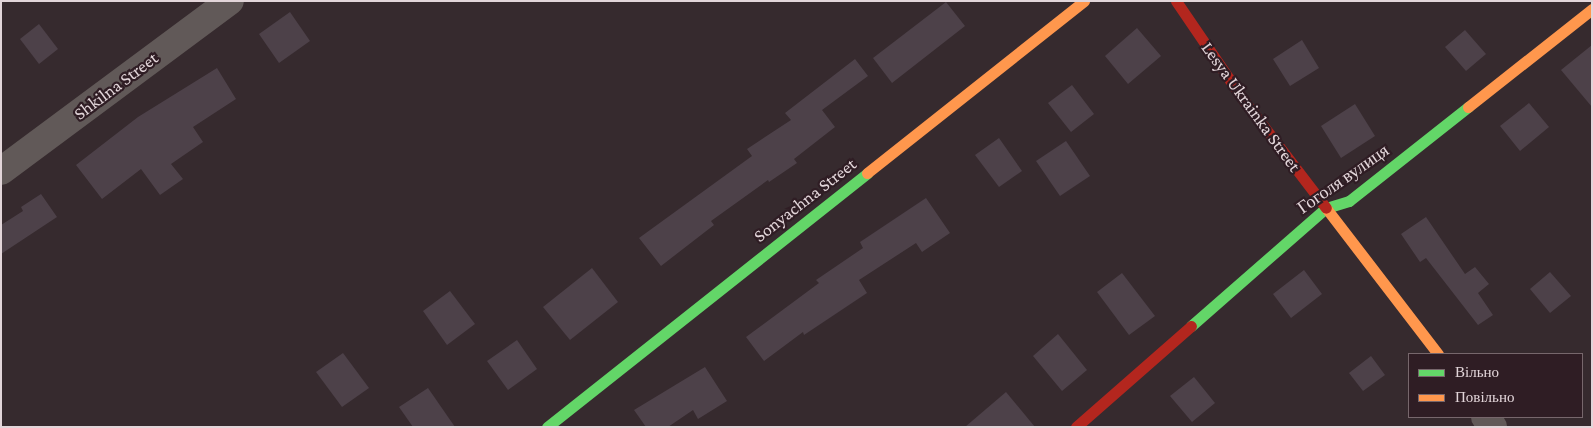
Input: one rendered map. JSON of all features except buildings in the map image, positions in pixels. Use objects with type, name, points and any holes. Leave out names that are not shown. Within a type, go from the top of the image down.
[{"type":"street","name":"Shkilna Street","points":[[1,171],[230,1]]},
{"type":"street","name":"Sonyachna Street","points":[[547,427],[1084,1]]},
{"type":"street","name":"Lesya Ukrainka Street","points":[[1176,1],[1244,102],[1437,353]]},
{"type":"street","name":"Гоголя вулиця","points":[[1076,427],[1326,208],[1349,201],[1592,9]]},
{"type":"traffic: fast","points":[[1191,326],[1326,208],[1349,201],[1468,107]]},
{"type":"traffic: fast","points":[[547,427],[867,173]]},
{"type":"traffic: slow","points":[[867,173],[1084,1]]},
{"type":"traffic: slow","points":[[1468,107],[1592,9]]},
{"type":"traffic: slow","points":[[1326,208],[1437,353]]},
{"type":"traffic: jam","points":[[1176,1],[1245,102],[1326,208]]},
{"type":"traffic: jam","points":[[1076,427],[1191,326]]}]
